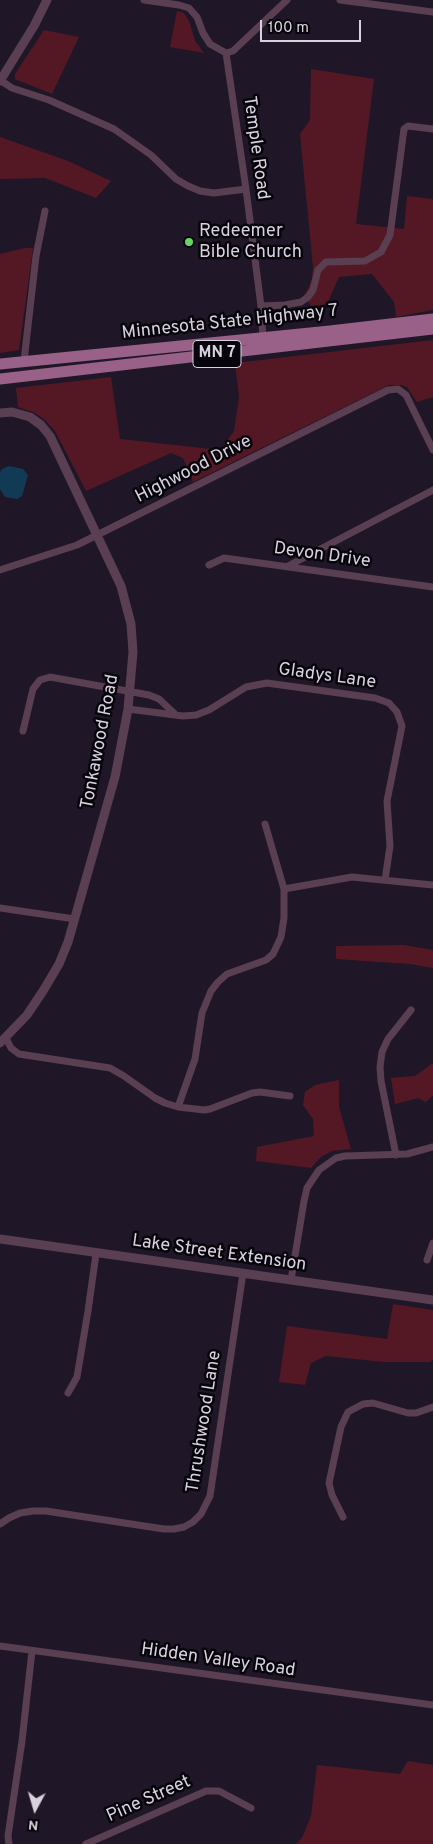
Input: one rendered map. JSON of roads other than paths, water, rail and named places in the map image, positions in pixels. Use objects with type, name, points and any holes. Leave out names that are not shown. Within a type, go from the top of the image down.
[{"type":"main road","name":"Minnesota State Highway 7","points":[[0,364],[433,319]]},
{"type":"main road","name":"Minnesota State Highway 7","points":[[0,379],[433,329]]},
{"type":"street","points":[[47,0],[34,26],[0,80],[12,88],[49,100],[114,129],[145,150],[176,179],[188,186],[200,191],[214,193],[246,189]]},
{"type":"street","points":[[144,0],[189,8],[197,17],[203,33],[210,44],[226,53],[233,51],[287,0]]},
{"type":"street","points":[[340,0],[433,12]]},
{"type":"street","name":"Temple Road","points":[[226,53],[246,189],[261,306],[263,338]]},
{"type":"street","points":[[261,306],[301,302],[313,290],[318,270],[326,262],[365,261],[381,252],[390,236],[404,129],[408,126],[433,129]]},
{"type":"street","points":[[24,361],[36,256],[45,211]]},
{"type":"street","name":"Highwood Drive","points":[[0,570],[57,552],[97,535],[388,390],[398,389],[406,395],[433,450]]},
{"type":"street","name":"Tonkawood Road","points":[[0,413],[12,412],[36,420],[50,436],[121,586],[129,618],[133,652],[128,709],[114,776],[75,919],[59,964],[27,1015],[3,1041]]},
{"type":"street","points":[[287,566],[433,490]]},
{"type":"street","name":"Devon Drive","points":[[209,565],[224,558],[433,586]]},
{"type":"street","points":[[23,731],[36,683],[50,677],[130,690],[154,696],[175,714]]},
{"type":"street","name":"Gladys Lane","points":[[128,709],[190,716],[202,713],[239,690],[267,683],[375,698],[389,703],[398,712],[402,726],[387,801],[390,846],[385,880]]},
{"type":"street","points":[[178,1107],[195,1060],[205,1001],[218,982],[227,974],[266,960],[273,954],[281,937],[284,918],[284,889],[265,824]]},
{"type":"street","points":[[284,889],[352,877],[433,885]]},
{"type":"street","points":[[0,908],[75,919]]},
{"type":"street","points":[[396,1154],[381,1081],[380,1067],[382,1052],[388,1039],[411,1010]]},
{"type":"street","points":[[3,1041],[19,1054],[110,1068],[154,1098],[178,1107],[210,1109],[252,1093],[260,1092],[290,1096]]},
{"type":"street","points":[[291,1280],[307,1188],[319,1170],[336,1158],[344,1156],[407,1154],[433,1146]]},
{"type":"street","name":"Lake Street Extension","points":[[0,1239],[433,1300]]},
{"type":"street","points":[[427,1260],[433,1243]]},
{"type":"street","points":[[68,1393],[77,1377],[96,1254]]},
{"type":"street","name":"Thrushwood Lane","points":[[0,1524],[20,1513],[46,1511],[174,1529],[189,1524],[201,1514],[210,1496],[243,1273]]},
{"type":"street","points":[[343,1517],[332,1495],[329,1483],[341,1427],[348,1412],[363,1404],[372,1403],[408,1413],[416,1413],[433,1407]]},
{"type":"street","name":"Hidden Valley Road","points":[[0,1646],[433,1706]]},
{"type":"street","points":[[9,1844],[8,1836],[32,1651]]},
{"type":"street","name":"Pine Street","points":[[86,1844],[206,1791],[219,1791],[250,1808]]},
{"type":"water","points":[[9,466],[23,469],[28,475],[22,496],[17,499],[5,497],[0,489],[0,472]]},
{"type":"place","name":"Redeemer Bible Church","points":[[189,242]]}]
